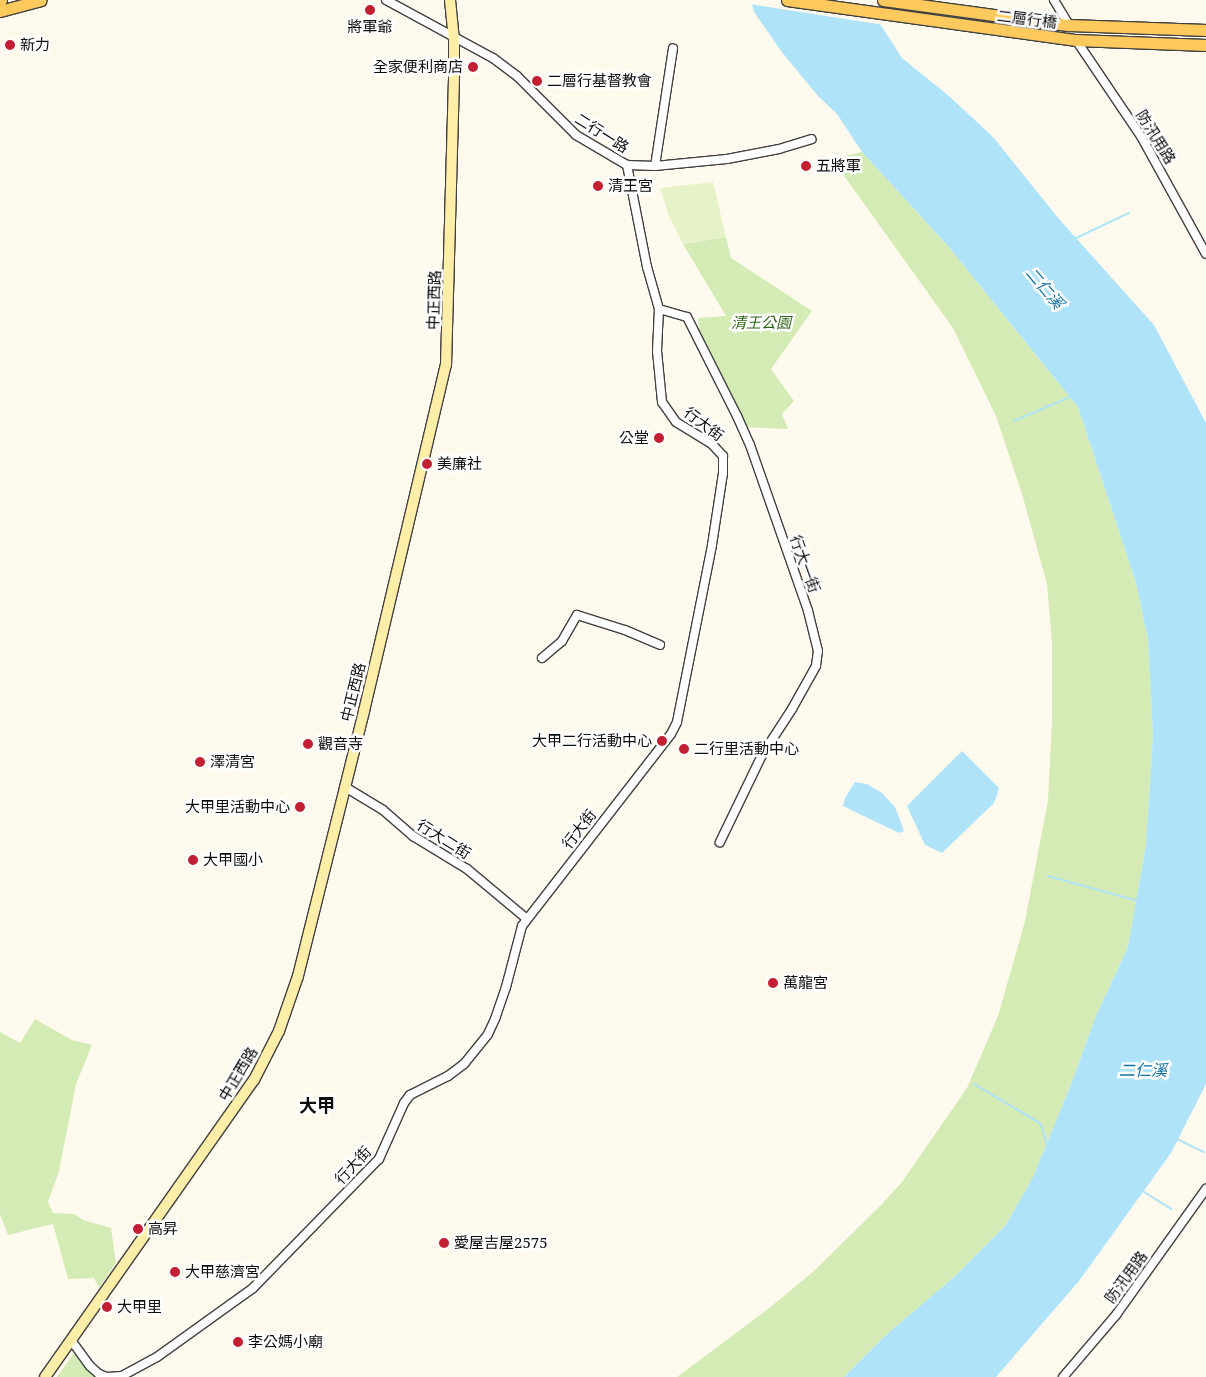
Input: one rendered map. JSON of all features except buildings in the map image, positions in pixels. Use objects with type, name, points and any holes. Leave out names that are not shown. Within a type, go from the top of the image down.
[{"type":"main road","points":[[0,11],[41,0]]},
{"type":"main road","name":"二層行橋","points":[[787,0],[1076,40],[1206,45]]},
{"type":"main road","name":"二層行橋","points":[[883,0],[1070,25],[1206,30]]},
{"type":"street","name":"二行一路","points":[[386,0],[454,35],[493,58],[517,76],[576,135],[627,165],[655,166],[726,159],[779,149],[812,139]]},
{"type":"street","name":"中正西路","points":[[45,1377],[240,1101],[272,1046],[286,1014],[298,976],[446,365],[454,35],[450,0]]},
{"type":"street","points":[[1054,0],[1070,25]]},
{"type":"street","name":"防汛用路","points":[[1076,40],[1142,138],[1206,254]]},
{"type":"street","points":[[655,166],[673,48]]},
{"type":"street","name":"行大街","points":[[121,1376],[157,1357],[253,1288],[379,1159],[404,1103],[410,1094],[448,1076],[464,1064],[488,1034],[502,1003],[518,936],[526,919],[671,734],[677,722],[712,545],[722,480],[722,456],[712,444],[676,422],[662,402],[657,351],[659,309],[647,267],[627,165]]},
{"type":"street","name":"行大一街","points":[[659,309],[687,317],[737,416],[750,445],[808,612],[818,651],[816,666],[789,714],[762,755],[720,842]]},
{"type":"street","points":[[542,658],[562,641],[576,615],[625,630],[660,646]]},
{"type":"street","name":"行大二街","points":[[345,787],[383,810],[413,836],[467,869],[526,919]]},
{"type":"street","name":"防汛用路","points":[[1063,1377],[1116,1315],[1206,1189]]},
{"type":"street","points":[[71,1340],[90,1366],[99,1374],[107,1377],[121,1376]]},
{"type":"green space","points":[[862,152],[948,246],[1078,407],[1136,583],[1148,639],[1153,735],[1146,845],[1128,947],[1096,1016],[1070,1087],[1033,1177],[1006,1225],[954,1277],[886,1335],[844,1377],[677,1377],[768,1309],[814,1271],[880,1206],[902,1182],[967,1088],[998,1016],[1025,921],[1048,800],[1052,722],[1052,642],[1047,584],[1022,494],[996,416],[953,328],[832,159]]},
{"type":"green space","points":[[713,182],[726,237],[683,244],[669,216],[660,188]]},
{"type":"green space","name":"清王公園","points":[[726,237],[731,258],[812,311],[771,369],[794,401],[782,414],[788,429],[741,427],[700,341],[698,318],[726,316],[683,244]]},
{"type":"green space","points":[[35,1019],[72,1040],[92,1045],[76,1084],[59,1171],[48,1202],[53,1213],[74,1214],[83,1220],[111,1228],[116,1263],[99,1288],[94,1278],[68,1279],[53,1224],[8,1235],[0,1214],[0,1032],[20,1043]]},
{"type":"green space","points":[[74,1353],[78,1354],[90,1371],[98,1377],[57,1377]]},
{"type":"water","name":"二仁溪","points":[[751,0],[871,10],[902,58],[949,96],[993,137],[1059,219],[1154,325],[1206,423],[1206,1084],[1171,1153],[1079,1281],[996,1377],[844,1377],[886,1335],[954,1277],[1006,1225],[1033,1177],[1070,1087],[1096,1016],[1128,947],[1146,845],[1153,735],[1148,639],[1136,583],[1078,407],[948,246],[862,152],[837,114],[818,96],[781,51],[754,12]]},
{"type":"water","points":[[962,751],[999,788],[994,803],[942,853],[925,845],[907,806]]},
{"type":"water","points":[[855,782],[867,784],[882,793],[895,807],[904,831],[899,833],[843,806],[845,798]]},
{"type":"pier","points":[[749,0],[868,0],[884,25],[750,4]]},
{"type":"waterway","points":[[1074,239],[1129,213]]},
{"type":"waterway","points":[[1014,421],[1072,396]]},
{"type":"waterway","points":[[1048,876],[1138,901]]},
{"type":"waterway","points":[[974,1084],[1041,1124],[1047,1145]]},
{"type":"waterway","points":[[1177,1139],[1204,1152]]},
{"type":"waterway","points":[[1141,1190],[1171,1209]]},
{"type":"place","name":"將軍爺","points":[[370,10]]},
{"type":"place","name":"新力","points":[[10,45]]},
{"type":"place","name":"全家便利商店","points":[[473,67]]},
{"type":"place","name":"二層行基督教會","points":[[537,81]]},
{"type":"place","name":"五將軍","points":[[806,166]]},
{"type":"place","name":"清王宮","points":[[598,186]]},
{"type":"place","name":"公堂","points":[[659,438]]},
{"type":"place","name":"美廉社","points":[[427,464]]},
{"type":"place","name":"大甲二行活動中心","points":[[662,741]]},
{"type":"place","name":"觀音寺","points":[[308,744]]},
{"type":"place","name":"二行里活動中心","points":[[684,749]]},
{"type":"place","name":"澤清宮","points":[[200,762]]},
{"type":"place","name":"大甲里活動中心","points":[[300,807]]},
{"type":"place","name":"大甲國小","points":[[193,860]]},
{"type":"place","name":"萬龍宮","points":[[773,983]]},
{"type":"place","name":"高昇","points":[[138,1229]]},
{"type":"place","name":"愛屋吉屋2575","points":[[444,1243]]},
{"type":"place","name":"大甲慈濟宮","points":[[175,1272]]},
{"type":"place","name":"大甲里","points":[[107,1307]]},
{"type":"place","name":"李公媽小廟","points":[[238,1342]]},
{"type":"district","name":"大甲","points":[[317,1105]]}]
